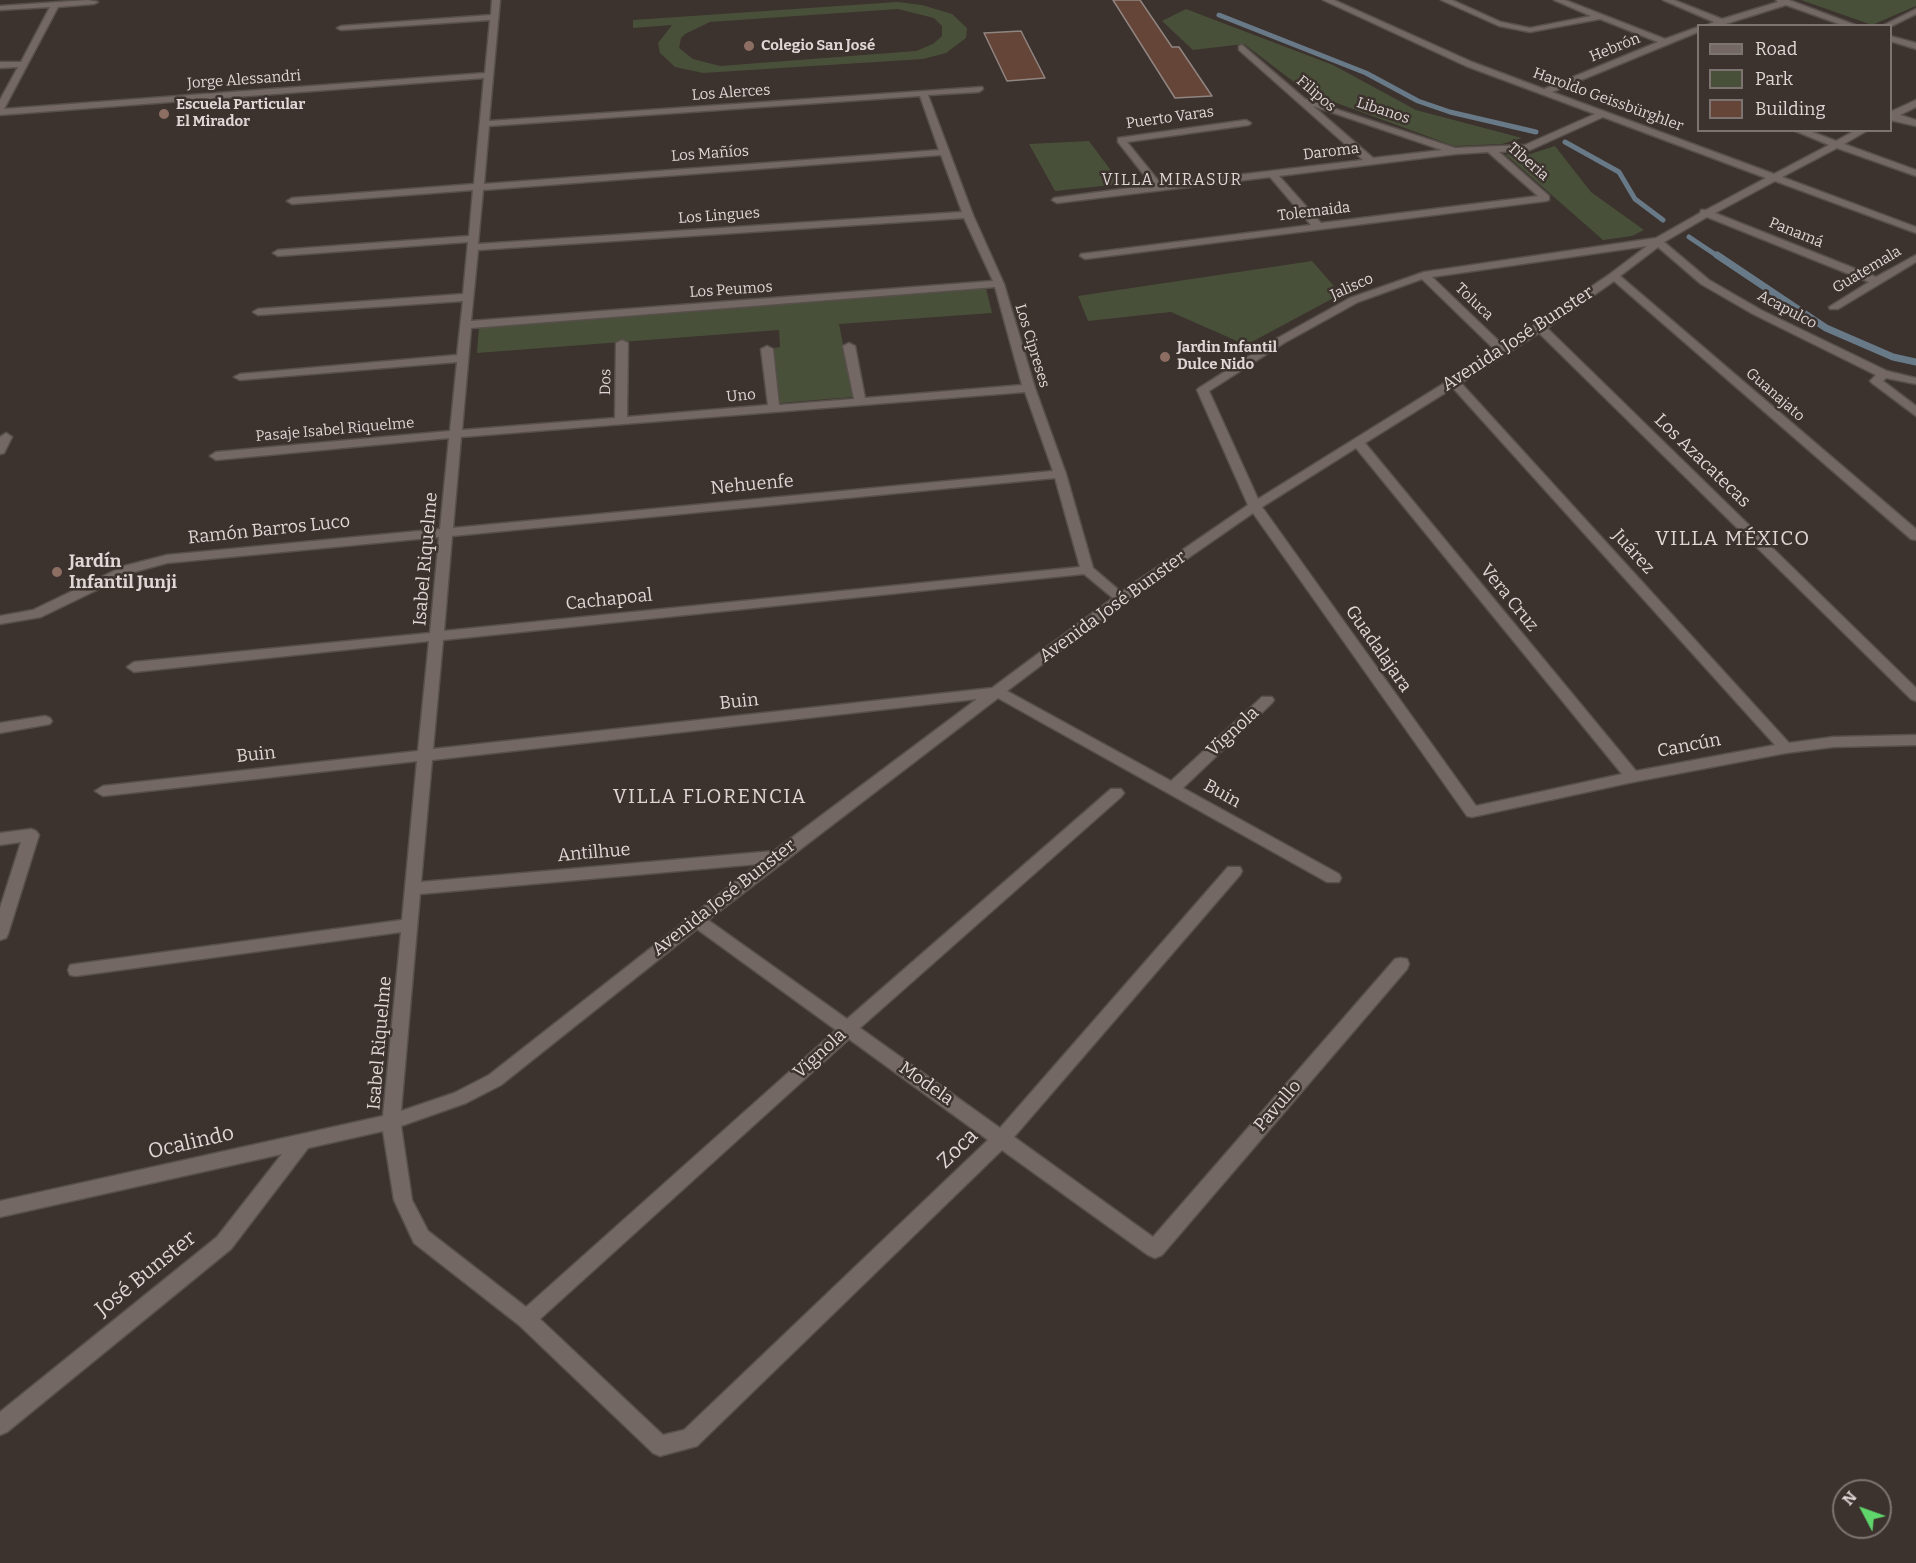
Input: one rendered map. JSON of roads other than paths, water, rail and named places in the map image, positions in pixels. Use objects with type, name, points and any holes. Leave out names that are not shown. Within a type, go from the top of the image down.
[{"type":"street","points":[[3,0],[0,7],[94,2]]},
{"type":"street","name":"Isabel Riquelme","points":[[496,0],[391,1122],[403,1200],[421,1237],[526,1319],[660,1446],[690,1439]]},
{"type":"street","name":"Haroldo Geissbürghler","points":[[1327,0],[1420,43],[1543,92],[1916,230]]},
{"type":"street","points":[[1445,0],[1499,24],[1530,30],[1599,17]]},
{"type":"street","points":[[1558,0],[1665,42]]},
{"type":"street","points":[[1667,0],[1721,21]]},
{"type":"street","points":[[1714,24],[1784,1],[1848,24]]},
{"type":"street","points":[[0,110],[55,5]]},
{"type":"street","points":[[1890,24],[1916,11]]},
{"type":"street","points":[[341,28],[495,17]]},
{"type":"street","name":"Hebrón","points":[[1543,92],[1697,29]]},
{"type":"street","points":[[1892,39],[1916,46]]},
{"type":"street","name":"Filipos","points":[[1242,48],[1371,162]]},
{"type":"street","points":[[0,65],[23,64]]},
{"type":"street","name":"Jorge Alessandri","points":[[0,110],[489,75]]},
{"type":"street","name":"Los Alerces","points":[[485,124],[979,89]]},
{"type":"street","name":"Los Cipreses","points":[[923,93],[968,215],[999,284],[1029,388],[1060,474],[1087,570]]},
{"type":"street","name":"Libanos","points":[[1301,100],[1456,151]]},
{"type":"street","points":[[1892,115],[1916,103]]},
{"type":"street","name":"Daroma","points":[[1057,200],[1456,151],[1527,148],[1602,114]]},
{"type":"street","points":[[1892,116],[1916,123]]},
{"type":"street","name":"Puerto Varas","points":[[1159,188],[1121,140],[1246,123]]},
{"type":"street","points":[[1802,132],[1916,173]]},
{"type":"street","name":"Avenida José Bunster","points":[[391,1122],[460,1098],[495,1080],[778,856],[1121,598],[1255,506],[1540,328],[1614,276],[1657,241],[1704,212],[1860,132]]},
{"type":"street","name":"Tiberia","points":[[1490,149],[1546,198]]},
{"type":"street","name":"Los Mañíos","points":[[479,186],[944,152]]},
{"type":"street","points":[[1273,174],[1318,227]]},
{"type":"street","points":[[292,201],[479,186]]},
{"type":"street","name":"Tolemaida","points":[[1085,256],[1546,198]]},
{"type":"street","name":"Panamá","points":[[1704,212],[1876,281]]},
{"type":"street","name":"Los Lingues","points":[[474,243],[968,215]]},
{"type":"street","name":"Jalisco","points":[[1255,506],[1203,390],[1280,340],[1354,300],[1424,275],[1657,241]]},
{"type":"street","name":"Acapulco","points":[[1657,241],[1706,282],[1749,307],[1831,350],[1884,374],[1916,381]]},
{"type":"street","points":[[278,253],[474,243]]},
{"type":"street","name":"Guatemala","points":[[1834,307],[1916,258]]},
{"type":"street","name":"Toluca","points":[[1424,275],[1502,351]]},
{"type":"street","name":"Guanajato","points":[[1614,276],[1916,536]]},
{"type":"street","name":"Los Peumos","points":[[466,325],[999,284]]},
{"type":"street","points":[[258,312],[469,297]]},
{"type":"street","name":"Los Azacatecas","points":[[1540,328],[1916,696]]},
{"type":"street","name":"Dos","points":[[621,421],[622,343]]},
{"type":"street","points":[[849,346],[860,402]]},
{"type":"street","points":[[767,349],[774,409]]},
{"type":"street","points":[[240,377],[463,358]]},
{"type":"street","points":[[1884,374],[1876,381],[1916,412]]},
{"type":"street","name":"Juárez","points":[[1453,381],[1786,748]]},
{"type":"street","name":"Uno","points":[[456,434],[1029,388]]},
{"type":"street","name":"Pasaje Isabel Riquelme","points":[[216,456],[456,434]]},
{"type":"street","points":[[0,450],[6,437]]},
{"type":"street","name":"Vera Cruz","points":[[1359,442],[1633,777]]},
{"type":"street","name":"Nehuenfe","points":[[447,531],[1060,474]]},
{"type":"street","name":"Guadalajara","points":[[1255,506],[1472,812]]},
{"type":"street","name":"Ramón Barros Luco","points":[[0,620],[36,614],[148,562],[447,531]]},
{"type":"street","points":[[1087,570],[1121,598]]},
{"type":"street","name":"Cachapoal","points":[[134,667],[1087,570]]},
{"type":"street","name":"Buin","points":[[103,791],[998,692],[1333,878]]},
{"type":"street","name":"Vignola","points":[[1172,789],[1267,700]]},
{"type":"street","points":[[0,728],[45,721]]},
{"type":"street","name":"Cancún","points":[[1472,812],[1633,777],[1786,748],[1833,742],[1916,741]]},
{"type":"street","name":"Vignola","points":[[526,1319],[848,1029],[1116,793]]},
{"type":"street","points":[[0,839],[31,835],[0,934]]},
{"type":"street","name":"Antilhue","points":[[413,889],[778,856]]},
{"type":"street","name":"Zoca","points":[[690,1439],[1002,1138],[1234,871]]},
{"type":"street","name":"Modela","points":[[696,920],[1155,1249]]},
{"type":"street","points":[[76,970],[410,924]]},
{"type":"street","name":"Pavullo","points":[[1155,1249],[1401,964]]},
{"type":"street","name":"Ocalindo","points":[[0,1209],[391,1122]]},
{"type":"street","name":"José Bunster","points":[[0,1425],[224,1243],[303,1142]]},
{"type":"waterway","points":[[1219,15],[1366,73],[1418,101],[1450,112],[1536,132]]},
{"type":"waterway","points":[[1565,142],[1619,172],[1635,199],[1663,220]]},
{"type":"waterway","points":[[1689,237],[1719,257]]},
{"type":"waterway","points":[[1717,255],[1826,328],[1893,357],[1916,362]]},
{"type":"place","name":"Colegio San José","points":[[749,46]]},
{"type":"place","name":"Escuela Particular El Mirador","points":[[164,114]]},
{"type":"place","name":"Jardin Infantil Dulce Nido","points":[[1165,357]]},
{"type":"place","name":"Jardín Infantil Junji","points":[[57,572]]},
{"type":"district","name":"VILLA MIRASUR","points":[[1172,181]]},
{"type":"district","name":"VILLA MÉXICO","points":[[1733,539]]},
{"type":"district","name":"VILLA FLORENCIA","points":[[710,797]]}]
